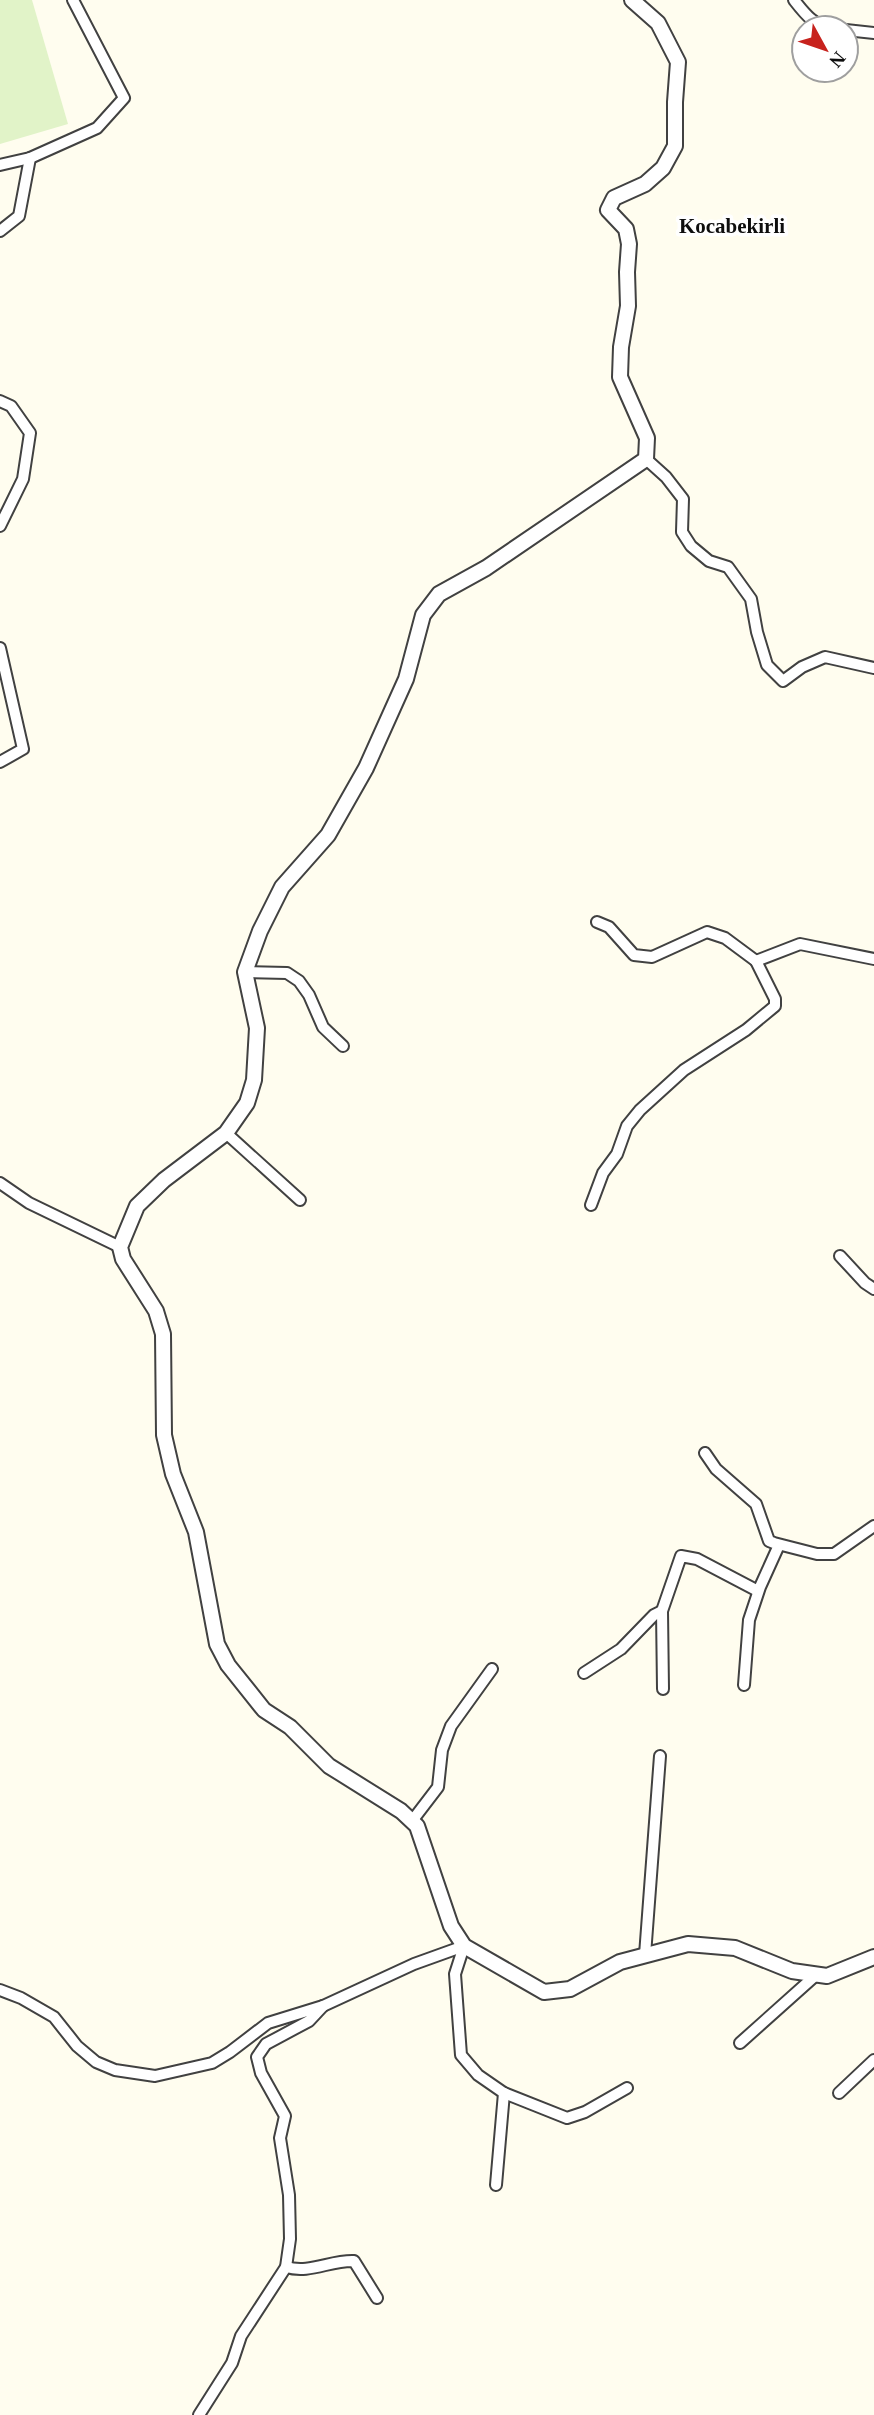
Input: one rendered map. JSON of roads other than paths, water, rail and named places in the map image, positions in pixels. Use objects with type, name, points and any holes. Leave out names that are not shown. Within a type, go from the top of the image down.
[{"type":"street","points":[[0,165],[30,158],[97,128],[124,98],[73,0]]},
{"type":"street","points":[[632,0],[658,23],[678,62],[675,146],[663,168],[645,184],[614,198],[608,210],[626,229],[629,244],[628,306],[621,347],[620,377],[647,438],[646,459]]},
{"type":"street","points":[[794,0],[805,14]]},
{"type":"street","points":[[0,231],[19,216],[30,158]]},
{"type":"street","points":[[0,401],[10,406],[30,433],[23,479],[0,526]]},
{"type":"street","points":[[646,459],[666,477],[683,499],[682,532],[691,546],[709,561],[728,567],[751,600],[767,665],[783,681],[802,667],[825,657],[874,668]]},
{"type":"street","points":[[646,459],[486,568],[439,594],[423,615],[406,679],[366,768],[328,835],[282,887],[260,931],[245,972],[257,1028],[254,1080],[247,1102],[226,1133],[164,1180],[137,1206],[120,1247],[122,1259],[156,1311],[163,1334],[164,1435],[173,1474],[196,1532],[217,1644],[228,1665],[264,1710],[290,1727],[329,1766],[401,1811],[417,1826],[451,1926],[464,1946],[544,1993],[570,1989],[620,1962],[688,1944],[735,1948],[792,1972],[827,1976],[874,1957]]},
{"type":"street","points":[[0,648],[23,749],[0,762]]},
{"type":"street","points":[[591,1205],[603,1172],[617,1154],[627,1126],[640,1110],[684,1070],[746,1030],[775,1006],[775,999],[756,961],[725,937],[707,932],[652,957],[634,956],[609,927],[597,922]]},
{"type":"street","points":[[756,961],[800,944],[874,958]]},
{"type":"street","points":[[245,972],[287,974],[299,981],[309,995],[323,1027],[343,1046]]},
{"type":"street","points":[[226,1133],[300,1200]]},
{"type":"street","points":[[0,1183],[29,1203],[120,1247]]},
{"type":"street","points":[[839,1255],[874,1289]]},
{"type":"street","points":[[705,1453],[716,1469],[756,1504],[769,1541],[817,1554],[834,1554],[874,1526]]},
{"type":"street","points":[[744,1685],[750,1620],[758,1591],[779,1545]]},
{"type":"street","points":[[663,1689],[663,1611],[681,1556],[697,1559],[758,1591]]},
{"type":"street","points":[[584,1674],[621,1649],[654,1615],[663,1611]]},
{"type":"street","points":[[412,1821],[438,1787],[442,1750],[451,1726],[492,1669]]},
{"type":"street","points":[[645,1955],[660,1756]]},
{"type":"street","points":[[0,1990],[21,1998],[54,2017],[77,2046],[96,2062],[115,2070],[155,2076],[212,2063],[268,2023],[323,2006],[414,1964],[464,1946]]},
{"type":"street","points":[[464,1946],[455,1974],[461,2055],[478,2075],[504,2093],[567,2118],[585,2112],[627,2088]]},
{"type":"street","points":[[740,2043],[816,1975]]},
{"type":"street","points":[[199,2415],[232,2362],[241,2336],[286,2267],[290,2239],[289,2195],[281,2138],[285,2116],[261,2073],[257,2057],[266,2044],[309,2021],[323,2006]]},
{"type":"street","points":[[839,2093],[874,2060]]},
{"type":"street","points":[[496,2185],[504,2093]]},
{"type":"street","points":[[286,2267],[300,2271],[340,2261],[354,2261],[377,2298]]},
{"type":"district","name":"Kocabekirli","points":[[732,226]]}]
